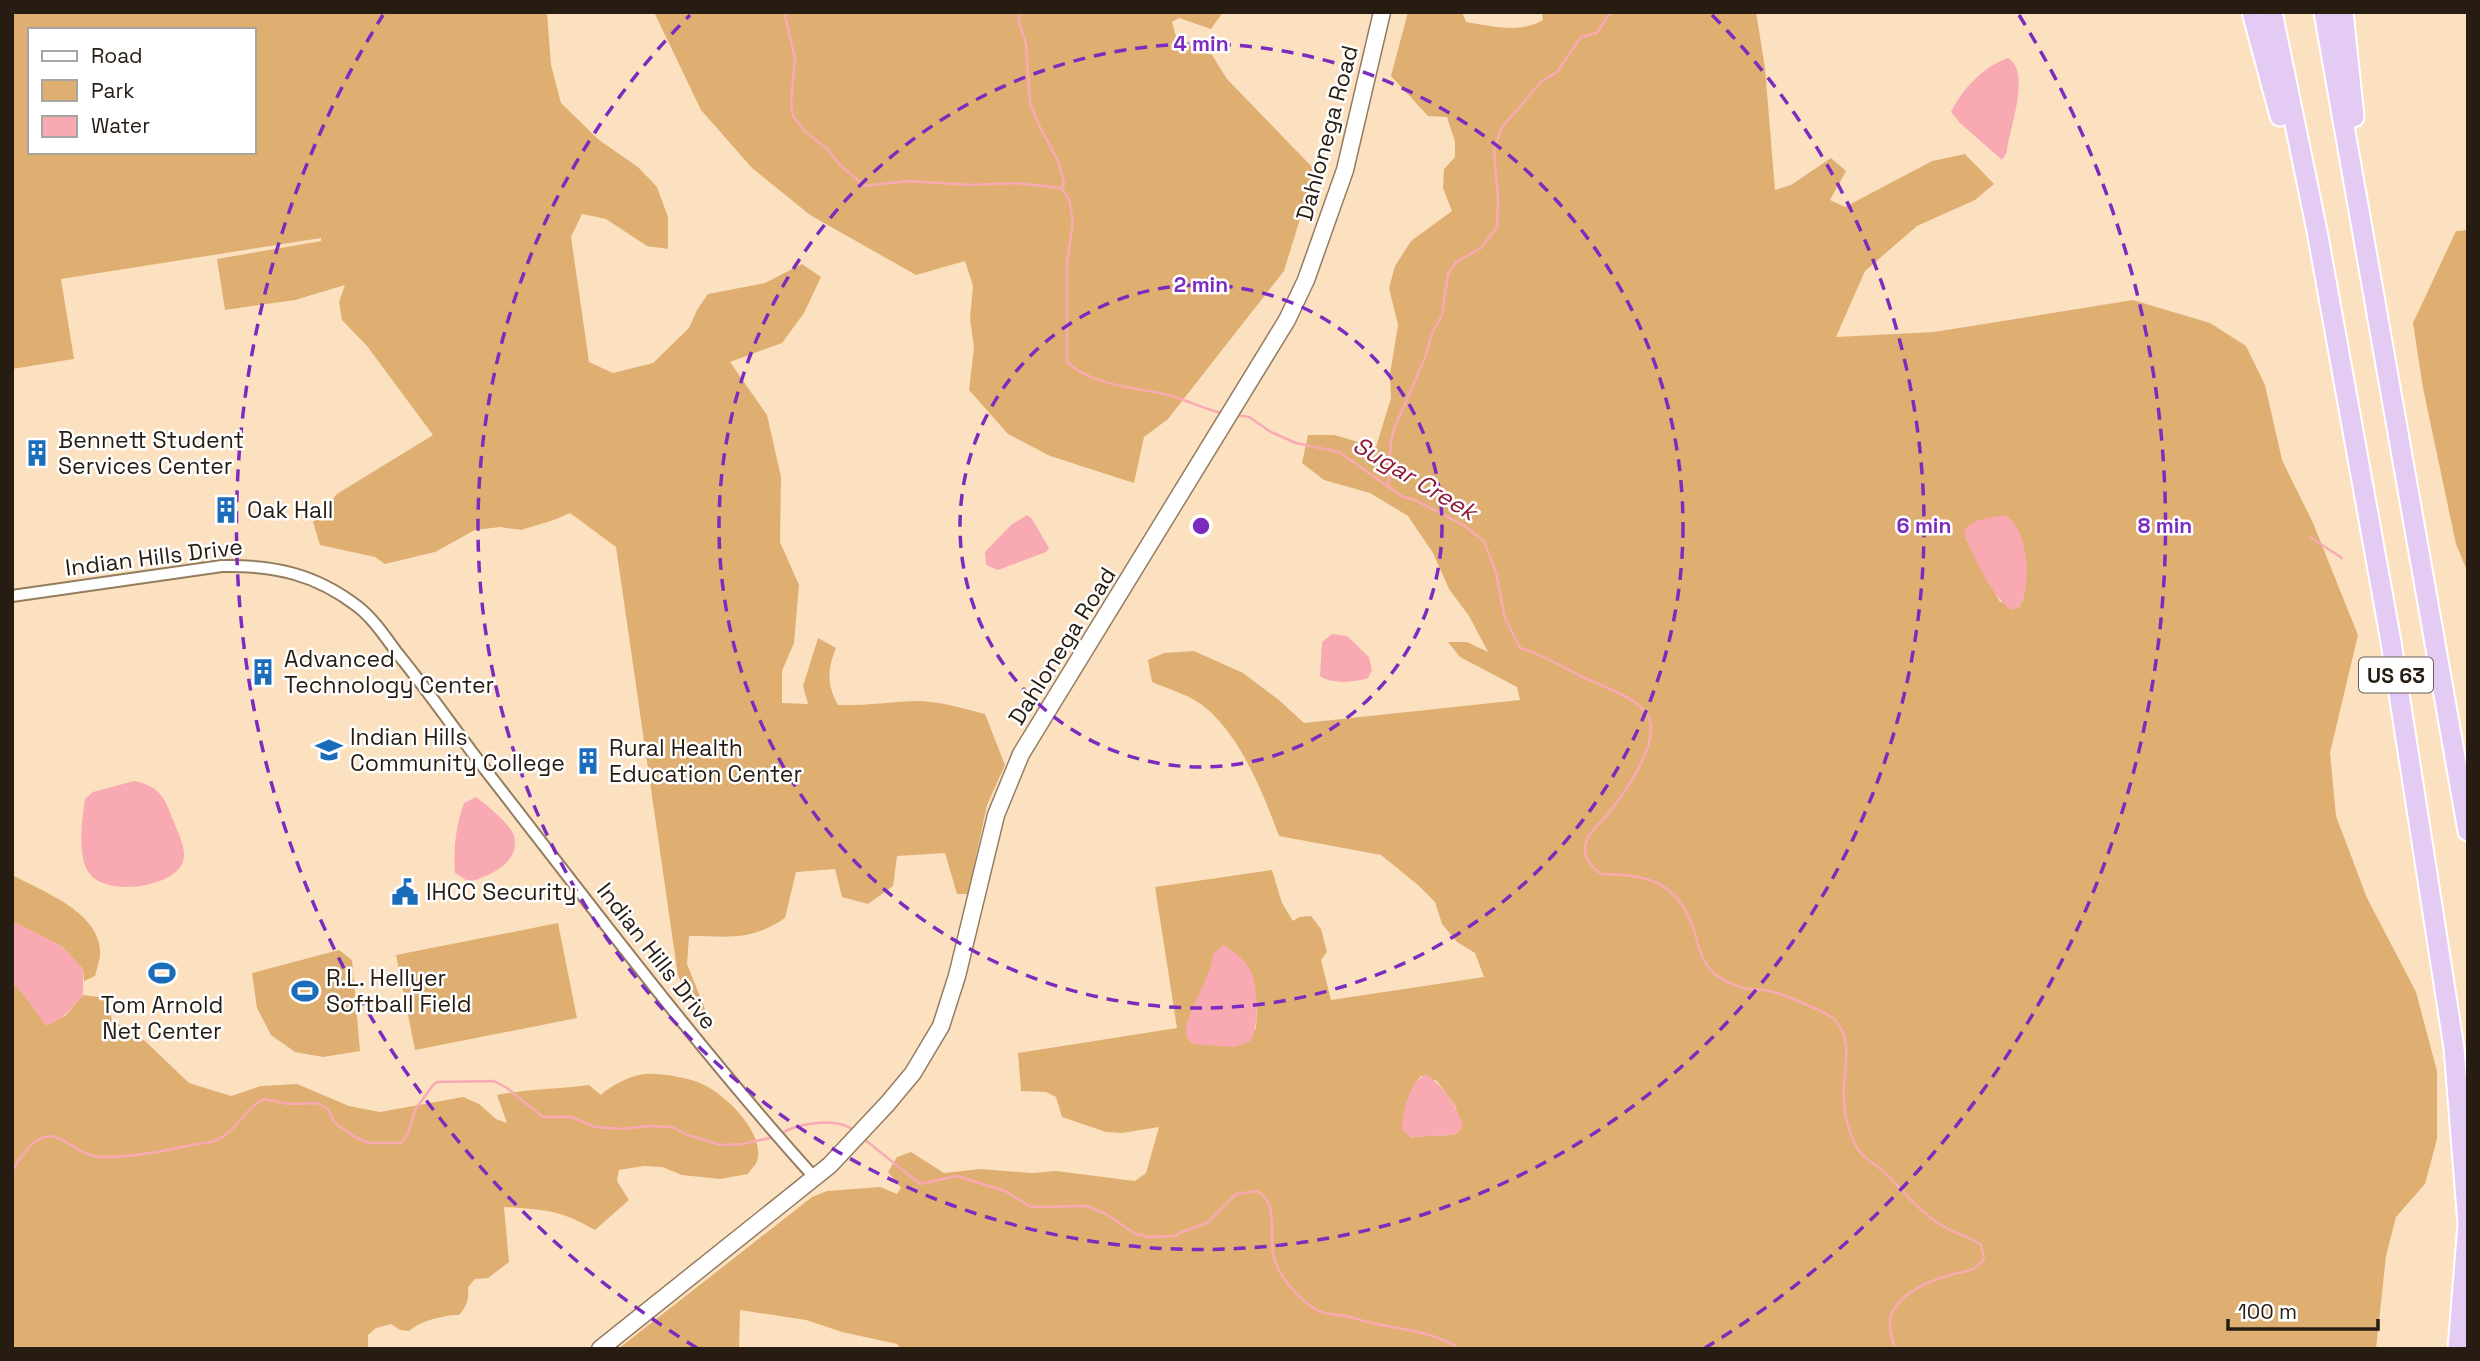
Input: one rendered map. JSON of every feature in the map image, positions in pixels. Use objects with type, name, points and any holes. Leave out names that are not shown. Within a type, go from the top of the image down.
[{"type":"highway","points":[[2252,12],[2340,358]]},
{"type":"highway","name":"US 63","points":[[2272,12],[2340,358],[2391,642],[2454,1048],[2468,1224],[2458,1346]]},
{"type":"highway","name":"US 63","points":[[2324,12],[2468,831]]},
{"type":"highway","points":[[2343,12],[2364,204],[2362,230]]},
{"type":"main road","name":"Dahlonega Road","points":[[600,1349],[830,1165],[913,1073],[941,1026],[957,976],[996,815],[1021,754],[1287,320],[1321,243],[1345,170],[1382,12]]},
{"type":"street","name":"Indian Hills Drive","points":[[12,596],[222,566],[255,565],[306,576],[359,607],[629,955],[753,1109],[814,1177]]},
{"type":"green space","points":[[12,12],[547,12],[551,65],[561,103],[599,140],[638,167],[657,187],[668,217],[668,249],[647,246],[606,219],[582,214],[571,237],[589,362],[613,373],[653,363],[689,328],[708,294],[765,283],[802,264],[821,277],[804,313],[782,343],[730,362],[767,415],[781,477],[780,542],[799,585],[794,643],[782,671],[782,703],[808,704],[803,686],[818,638],[836,648],[830,677],[838,705],[924,701],[985,714],[1005,765],[987,805],[968,894],[957,894],[945,853],[897,856],[893,886],[868,904],[842,897],[835,869],[796,872],[785,918],[772,926],[739,936],[689,936],[687,964],[707,1014],[698,1009],[678,976],[616,547],[570,513],[521,530],[500,527],[475,530],[435,552],[385,564],[375,557],[320,545],[313,522],[337,494],[433,435],[367,346],[342,320],[339,302],[345,285],[295,300],[225,310],[217,259],[321,241],[321,238],[61,279],[74,359],[12,369]]},
{"type":"green space","points":[[654,12],[1223,12],[1211,29],[1179,18],[1172,22],[1177,40],[1212,55],[1227,79],[1315,170],[1284,271],[1168,419],[1144,437],[1134,483],[1050,456],[1008,434],[969,390],[974,348],[970,318],[973,286],[965,261],[916,275],[810,215],[752,168],[701,110]]},
{"type":"green space","points":[[1408,12],[1462,12],[1466,22],[1515,28],[1543,20],[1542,12],[1756,12],[1765,68],[1775,190],[1791,185],[1831,158],[1846,171],[1830,200],[1845,207],[1932,161],[1965,154],[1994,184],[1975,200],[1917,226],[1865,271],[1836,337],[1934,332],[2133,300],[2210,323],[2246,346],[2265,385],[2282,460],[2313,523],[2358,635],[2330,753],[2336,816],[2367,898],[2416,992],[2437,1071],[2437,1139],[2425,1184],[2396,1217],[2386,1256],[2376,1349],[901,1349],[897,1344],[842,1332],[806,1320],[740,1310],[739,1349],[618,1349],[812,1197],[827,1191],[880,1187],[897,1194],[901,1188],[888,1172],[897,1157],[911,1152],[944,1173],[980,1169],[1032,1173],[1056,1171],[1135,1181],[1146,1173],[1159,1127],[1122,1133],[1106,1132],[1062,1117],[1056,1097],[1046,1092],[1021,1091],[1018,1053],[1177,1028],[1155,887],[1272,870],[1282,903],[1293,921],[1299,917],[1311,916],[1321,929],[1327,952],[1321,960],[1331,1000],[1484,977],[1475,953],[1457,942],[1442,924],[1435,902],[1381,855],[1279,836],[1250,768],[1230,735],[1206,708],[1180,693],[1152,682],[1148,660],[1164,653],[1194,651],[1243,673],[1304,723],[1520,700],[1517,687],[1460,657],[1448,642],[1467,642],[1488,652],[1469,616],[1449,589],[1433,553],[1408,516],[1370,493],[1324,480],[1302,463],[1308,435],[1334,435],[1376,447],[1391,398],[1390,374],[1398,325],[1389,288],[1395,266],[1411,241],[1452,211],[1443,188],[1444,169],[1455,157],[1455,142],[1447,117],[1428,116],[1391,76]],"holes":[[[1987,520],[2015,525],[2025,562],[2023,601],[2000,602],[1966,539],[1976,521]],[[1213,967],[1253,983],[1257,1009],[1256,1028],[1235,1047],[1219,1044],[1186,1030]],[[1421,1076],[1437,1081],[1456,1107],[1458,1133],[1411,1138],[1415,1084]]]},
{"type":"green space","points":[[2468,230],[2468,573],[2456,544],[2423,388],[2413,323],[2456,231]]},
{"type":"green space","points":[[12,875],[52,895],[79,913],[89,924],[97,936],[100,949],[95,976],[84,981],[83,969],[61,946],[12,921]]},
{"type":"green space","points":[[558,923],[577,1018],[415,1050],[396,955]]},
{"type":"green space","name":"R.L. Hellyer Softball Field","points":[[339,950],[352,960],[360,1051],[323,1057],[295,1052],[271,1035],[257,1008],[252,973]]},
{"type":"green space","points":[[12,983],[46,1025],[65,1016],[83,995],[106,998],[112,1020],[145,1041],[189,1083],[231,1096],[261,1086],[297,1084],[349,1106],[380,1112],[463,1097],[479,1104],[496,1119],[507,1123],[497,1095],[589,1085],[601,1095],[616,1084],[640,1075],[659,1074],[684,1078],[713,1090],[733,1106],[756,1139],[757,1161],[748,1174],[720,1179],[682,1175],[662,1167],[644,1166],[619,1170],[617,1181],[629,1200],[595,1230],[572,1218],[551,1212],[504,1207],[509,1262],[488,1278],[475,1279],[468,1287],[467,1302],[459,1315],[432,1319],[409,1331],[400,1330],[391,1324],[376,1328],[368,1335],[368,1349],[12,1349]]},
{"type":"water","points":[[2008,58],[2015,65],[2019,88],[2007,152],[2002,160],[1951,112],[1975,79]]},
{"type":"water","points":[[1027,515],[1049,548],[1046,552],[998,570],[986,565],[985,552],[1011,525]]},
{"type":"water","points":[[2005,515],[2019,532],[2027,573],[2019,608],[2011,610],[1996,595],[1964,533],[1970,524]]},
{"type":"water","points":[[1332,634],[1347,636],[1369,657],[1372,670],[1368,678],[1343,682],[1320,676],[1322,642]]},
{"type":"water","points":[[134,781],[154,788],[162,797],[179,835],[184,856],[181,866],[172,875],[159,881],[127,887],[111,886],[98,881],[85,866],[81,837],[85,799],[93,792]]},
{"type":"water","points":[[476,797],[512,831],[515,846],[513,854],[501,867],[469,882],[455,873],[455,847],[464,803]]},
{"type":"water","points":[[12,921],[61,946],[83,969],[83,995],[67,1013],[52,1023],[46,1025],[12,983]]},
{"type":"water","points":[[1224,945],[1244,961],[1252,975],[1257,1004],[1254,1034],[1251,1041],[1235,1047],[1193,1044],[1186,1035],[1188,1019],[1208,975],[1213,954]]},
{"type":"water","points":[[1426,1074],[1443,1090],[1457,1111],[1463,1126],[1458,1133],[1411,1138],[1402,1130],[1403,1115],[1411,1091]]},
{"type":"waterway","name":"Sugar Creek","points":[[784,12],[795,59],[791,103],[793,116],[840,165],[865,186],[906,181],[974,185],[1014,183],[1061,188],[1069,199],[1073,222],[1067,263],[1067,362],[1079,371],[1107,383],[1166,395],[1222,413]]},
{"type":"waterway","points":[[1019,12],[1019,23],[1026,44],[1030,103],[1059,163],[1064,184],[1061,188]]},
{"type":"waterway","points":[[1388,486],[1394,429],[1442,315],[1448,274],[1456,262],[1481,248],[1497,227],[1494,150],[1502,127],[1541,82],[1557,72],[1581,37],[1597,33],[1612,12]]},
{"type":"waterway","name":"Sugar Creek","points":[[1236,415],[1249,417],[1271,432],[1296,443],[1339,452],[1403,497],[1415,500],[1465,526],[1484,541],[1496,573],[1505,618],[1520,648],[1620,694],[1636,703],[1647,714],[1651,725],[1646,752],[1624,792],[1588,838],[1585,852],[1590,863],[1601,874],[1635,876],[1650,880],[1673,894],[1690,919],[1705,962],[1718,976],[1743,988],[1785,996],[1834,1019],[1841,1028],[1846,1044],[1844,1109],[1858,1149],[1930,1218],[1981,1245],[1984,1259],[1977,1266],[1924,1284],[1908,1294],[1895,1307],[1890,1324],[1895,1349]]},
{"type":"waterway","points":[[2310,537],[2342,558]]},
{"type":"waterway","points":[[12,1173],[26,1151],[36,1141],[45,1137],[63,1140],[80,1151],[100,1157],[135,1155],[212,1142],[224,1136],[265,1099],[288,1104],[317,1103],[328,1109],[334,1122],[353,1136],[369,1143],[401,1143],[408,1134],[415,1110],[437,1082],[494,1081],[543,1117],[571,1117],[595,1127],[672,1127],[721,1145],[742,1144],[774,1137]]},
{"type":"waterway","points":[[780,1134],[817,1123],[837,1124],[853,1130]]},
{"type":"waterway","points":[[864,1139],[920,1184],[957,1176],[1005,1191],[1031,1207],[1087,1206],[1106,1214],[1137,1235],[1146,1237],[1176,1236],[1207,1223],[1236,1194],[1257,1191],[1265,1197],[1269,1205],[1273,1252],[1277,1266],[1303,1300],[1324,1313],[1423,1333],[1460,1349]]},
{"type":"place","name":"Bennett Student Services Center","points":[[37,453]]},
{"type":"place","name":"Oak Hall","points":[[226,510]]},
{"type":"place","name":"Advanced Technology Center","points":[[263,672]]},
{"type":"place","name":"Indian Hills Community College","points":[[329,750]]},
{"type":"place","name":"Rural Health Education Center","points":[[588,761]]},
{"type":"place","name":"IHCC Security","points":[[405,892]]},
{"type":"place","name":"Tom Arnold Net Center","points":[[162,973]]},
{"type":"place","name":"R.L. Hellyer Softball Field","points":[[305,991]]}]
